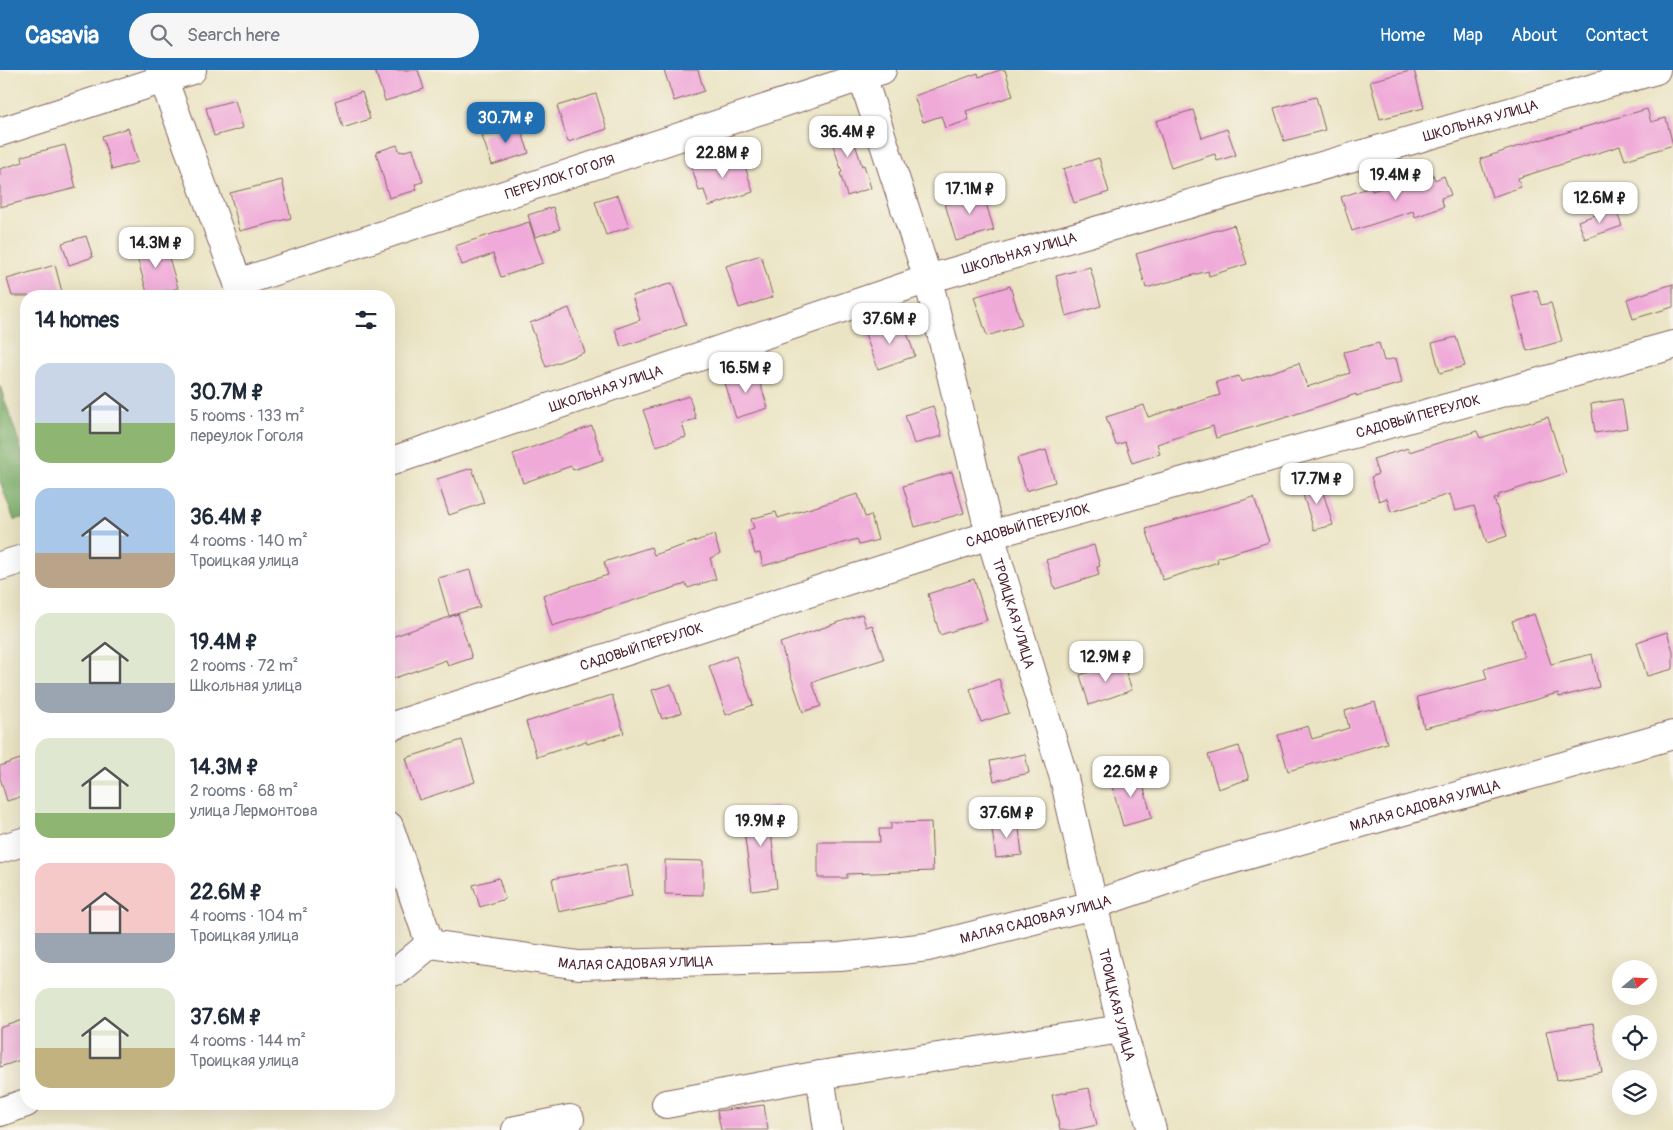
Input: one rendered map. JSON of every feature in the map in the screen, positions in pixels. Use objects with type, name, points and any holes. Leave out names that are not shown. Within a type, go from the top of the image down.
[{"type":"street","points":[[0,132],[162,74],[192,70]]},
{"type":"street","name":"ШКОЛЬНАЯ УЛИЦА","points":[[395,460],[928,279],[1656,70]]},
{"type":"street","name":"ТРОИЦКАЯ УЛИЦА","points":[[868,72],[928,279],[990,535],[1064,778],[1122,1029],[1152,1130]]},
{"type":"street","name":"ПЕРЕУЛОК ГОГОЛЯ","points":[[240,290],[868,72]]},
{"type":"street","points":[[162,74],[240,290]]},
{"type":"street","name":"САДОВЫЙ ПЕРЕУЛОК","points":[[395,725],[990,535],[1673,346]]},
{"type":"street","points":[[0,566],[20,560]]},
{"type":"street","name":"МАЛАЯ САДОВАЯ УЛИЦА","points":[[430,944],[579,965],[840,957],[928,947],[1093,905],[1202,868],[1673,735]]},
{"type":"street","points":[[0,849],[20,843]]},
{"type":"street","points":[[395,843],[430,944],[395,972]]},
{"type":"street","points":[[666,1104],[820,1075],[1122,1029]]},
{"type":"street","points":[[820,1075],[828,1130]]},
{"type":"street","points":[[0,1112],[20,1105]]},
{"type":"street","points":[[516,1130],[570,1119]]},
{"type":"green space","points":[[0,386],[20,445],[20,518],[14,520],[0,481]]},
{"type":"building","points":[[375,70],[418,70],[424,89],[385,101]]},
{"type":"building","points":[[664,70],[698,70],[704,91],[674,101]]},
{"type":"building","points":[[1005,70],[1013,96],[966,111],[969,120],[945,128],[941,116],[923,122],[914,96],[978,73],[979,77]]},
{"type":"building","points":[[1414,70],[1424,108],[1380,119],[1370,81]]},
{"type":"building","points":[[362,92],[370,119],[343,128],[335,101]]},
{"type":"building","points":[[596,94],[607,129],[568,142],[557,106]]},
{"type":"building","points":[[1316,97],[1325,130],[1284,141],[1274,108]]},
{"type":"building","points":[[235,100],[243,128],[214,136],[206,108]]},
{"type":"building","points":[[1647,109],[1651,122],[1666,118],[1673,145],[1625,160],[1620,146],[1518,178],[1521,187],[1492,197],[1480,159],[1540,139]]},
{"type":"building","points":[[1193,110],[1202,138],[1227,129],[1236,155],[1217,161],[1215,154],[1171,168],[1156,121]]},
{"type":"building","points":[[847,118],[871,188],[847,196],[840,173],[842,172],[826,124]]},
{"type":"building","points":[[519,124],[529,153],[492,165],[482,136]]},
{"type":"building","points":[[128,128],[138,162],[112,170],[102,136]]},
{"type":"building","points":[[65,145],[76,188],[0,207],[0,169],[23,162],[22,156]]},
{"type":"building","points":[[397,145],[400,152],[413,149],[423,182],[415,184],[417,190],[389,198],[376,152]]},
{"type":"building","points":[[741,153],[753,192],[709,206],[704,190],[699,191],[692,168]]},
{"type":"building","points":[[1099,158],[1109,192],[1074,203],[1063,169]]},
{"type":"building","points":[[1432,172],[1435,180],[1444,176],[1451,195],[1441,198],[1444,207],[1415,217],[1413,211],[1352,231],[1341,197],[1371,187],[1372,191]]},
{"type":"building","points":[[282,180],[291,218],[240,231],[230,193]]},
{"type":"building","points":[[981,187],[994,230],[956,241],[945,204],[959,200],[957,194]]},
{"type":"building","points":[[618,195],[629,227],[606,235],[595,202]]},
{"type":"building","points":[[553,207],[560,229],[535,237],[528,215]]},
{"type":"building","points":[[1615,208],[1622,226],[1585,239],[1578,221]]},
{"type":"building","points":[[529,222],[543,263],[501,277],[493,254],[462,265],[455,246]]},
{"type":"building","points":[[1234,225],[1247,264],[1209,276],[1208,271],[1146,288],[1136,254]]},
{"type":"building","points":[[86,236],[93,257],[69,265],[62,243]]},
{"type":"building","points":[[164,241],[178,288],[170,290],[146,290],[135,250]]},
{"type":"building","points":[[761,255],[773,297],[739,308],[726,266]]},
{"type":"building","points":[[55,265],[61,290],[20,290],[20,296],[12,296],[7,279]]},
{"type":"building","points":[[1090,267],[1101,306],[1066,316],[1056,276]]},
{"type":"building","points":[[672,283],[686,325],[621,347],[615,329],[640,320],[632,296]]},
{"type":"building","points":[[1673,284],[1673,307],[1633,319],[1627,299]]},
{"type":"building","points":[[1010,286],[1022,325],[987,336],[974,297]]},
{"type":"building","points":[[1537,290],[1541,305],[1551,303],[1562,341],[1527,351],[1512,296]]},
{"type":"building","points":[[569,308],[585,352],[546,367],[530,323]]},
{"type":"building","points":[[903,321],[915,356],[878,369],[865,334]]},
{"type":"building","points":[[1456,337],[1465,366],[1440,373],[1432,343]]},
{"type":"building","points":[[1379,343],[1384,361],[1396,358],[1402,383],[1356,396],[1356,394],[1216,438],[1213,426],[1157,444],[1160,454],[1132,463],[1125,442],[1116,445],[1106,417],[1144,405],[1148,417],[1220,395],[1216,382],[1239,376],[1241,382],[1299,363],[1307,387],[1350,373],[1344,352]]},
{"type":"building","points":[[756,370],[768,408],[736,418],[724,380]]},
{"type":"building","points":[[689,396],[696,419],[682,423],[686,437],[656,446],[643,410]]},
{"type":"building","points":[[1622,399],[1627,428],[1595,433],[1591,404]]},
{"type":"building","points":[[933,406],[942,436],[914,444],[905,415]]},
{"type":"building","points":[[1548,417],[1566,473],[1498,495],[1499,498],[1494,499],[1507,536],[1487,543],[1474,506],[1455,511],[1450,494],[1391,512],[1387,498],[1379,501],[1371,477],[1378,474],[1373,459],[1408,448],[1409,452],[1477,431],[1480,438]]},
{"type":"building","points":[[592,426],[603,460],[573,470],[571,466],[523,483],[513,454]]},
{"type":"building","points":[[1046,450],[1055,482],[1026,491],[1017,458]]},
{"type":"building","points":[[472,468],[484,503],[449,515],[437,479]]},
{"type":"building","points":[[952,472],[964,513],[915,527],[903,486]]},
{"type":"building","points":[[1319,479],[1333,525],[1314,530],[1300,485]]},
{"type":"building","points":[[858,494],[865,517],[871,515],[878,540],[859,545],[857,539],[763,566],[760,553],[755,554],[748,530],[754,528],[751,519],[776,512],[778,518]]},
{"type":"building","points":[[1254,497],[1269,542],[1217,558],[1218,562],[1163,580],[1146,529]]},
{"type":"building","points":[[714,535],[720,554],[710,558],[716,579],[688,588],[686,584],[552,626],[543,595],[608,575],[604,562],[651,547],[654,555]]},
{"type":"building","points":[[1094,545],[1100,566],[1097,567],[1099,575],[1055,589],[1046,560]]},
{"type":"building","points":[[470,570],[480,607],[449,616],[438,578]]},
{"type":"building","points":[[974,579],[987,620],[940,635],[928,594]]},
{"type":"building","points":[[458,614],[472,658],[448,666],[446,660],[395,678],[395,636]]},
{"type":"building","points":[[862,614],[866,627],[872,625],[884,659],[812,682],[821,706],[803,712],[780,643]]},
{"type":"building","points":[[1534,614],[1551,664],[1592,654],[1599,687],[1559,697],[1558,693],[1496,711],[1424,728],[1417,697],[1487,679],[1484,669],[1524,657],[1512,621]]},
{"type":"building","points":[[1667,632],[1673,651],[1673,669],[1647,676],[1637,642]]},
{"type":"building","points":[[736,656],[753,705],[726,715],[709,666]]},
{"type":"building","points":[[1122,661],[1132,690],[1089,705],[1080,675]]},
{"type":"building","points":[[999,679],[1009,713],[981,722],[970,689]]},
{"type":"building","points":[[671,684],[681,713],[662,719],[652,690]]},
{"type":"building","points":[[612,695],[624,733],[587,744],[586,741],[537,757],[526,722]]},
{"type":"building","points":[[1375,702],[1387,743],[1288,771],[1278,735],[1308,726],[1312,739],[1349,728],[1345,711]]},
{"type":"building","points":[[462,740],[475,782],[419,800],[406,758]]},
{"type":"building","points":[[1239,746],[1249,779],[1218,789],[1208,755]]},
{"type":"building","points":[[1025,754],[1029,773],[994,781],[990,761]]},
{"type":"building","points":[[20,759],[20,797],[7,801],[0,778],[0,766]]},
{"type":"building","points":[[1139,770],[1152,818],[1123,826],[1110,779]]},
{"type":"building","points":[[776,806],[781,828],[771,831],[777,888],[752,891],[741,815]]},
{"type":"building","points":[[1018,819],[1022,855],[996,858],[991,823]]},
{"type":"building","points":[[931,822],[933,871],[847,874],[847,878],[818,878],[818,842],[880,842],[879,829],[891,829],[891,823]]},
{"type":"building","points":[[665,860],[703,861],[703,895],[665,894]]},
{"type":"building","points":[[627,864],[632,896],[559,912],[552,879]]},
{"type":"building","points":[[499,878],[505,899],[480,907],[473,885]]},
{"type":"building","points":[[20,1021],[20,1060],[0,1067],[0,1028]]},
{"type":"building","points":[[1593,1024],[1602,1072],[1557,1080],[1546,1031]]},
{"type":"building","points":[[1089,1088],[1097,1125],[1074,1130],[1060,1130],[1052,1095]]},
{"type":"building","points":[[764,1105],[768,1130],[721,1130],[717,1111]]}]
